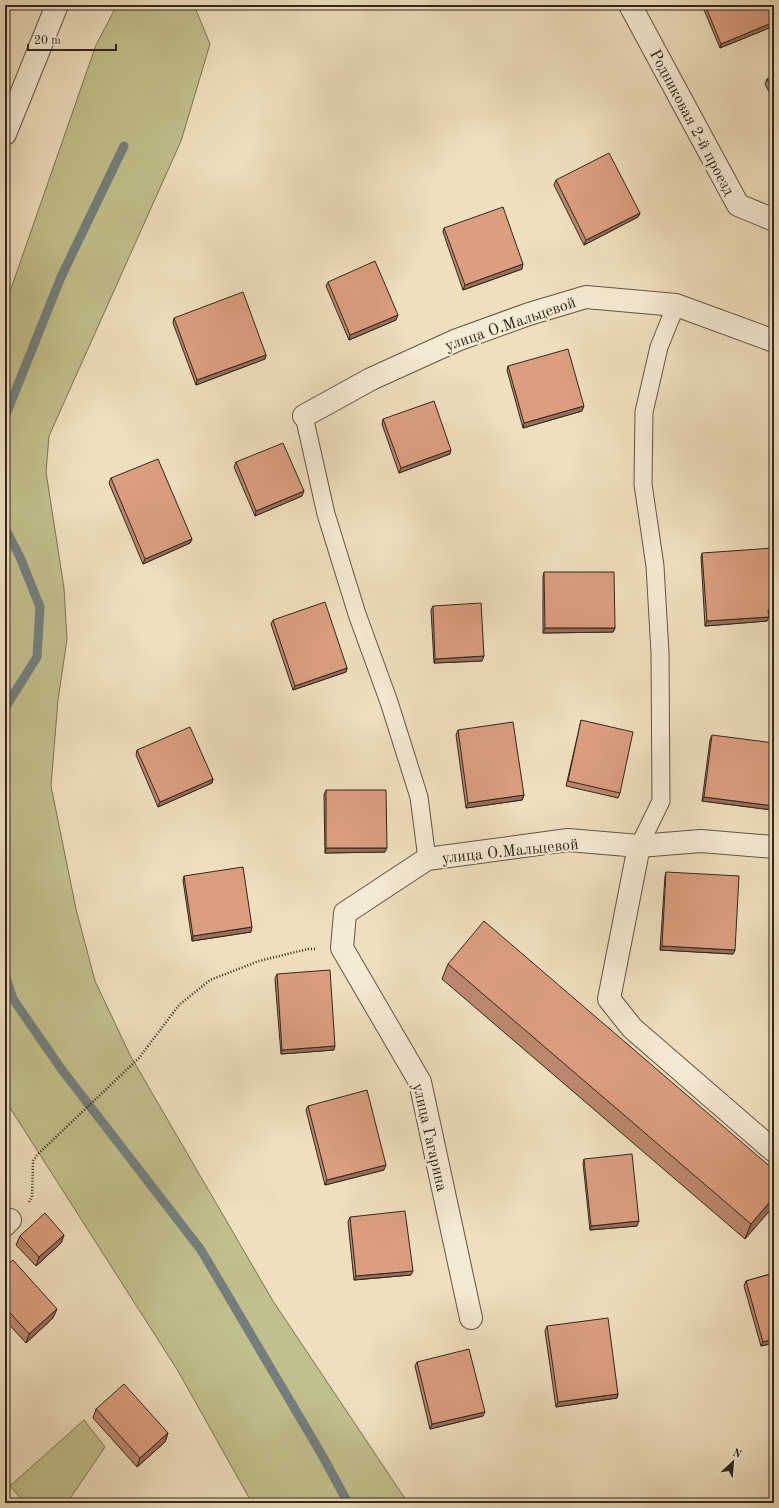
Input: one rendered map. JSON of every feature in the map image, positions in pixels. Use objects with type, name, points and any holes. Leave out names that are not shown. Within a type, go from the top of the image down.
[{"type":"street","points":[[5,134],[57,5]]},
{"type":"street","name":"Родниковая 2-й проезд","points":[[630,5],[738,205],[774,220]]},
{"type":"street","name":"улица О.Мальцевой","points":[[304,416],[371,379],[457,340],[529,314],[586,297],[676,305],[774,341]]},
{"type":"street","name":"улица О.Мальцевой","points":[[342,948],[344,914],[427,859],[568,840],[639,846],[701,841],[774,847]]},
{"type":"street","points":[[639,846],[609,998],[632,1028],[774,1151]]},
{"type":"street","name":"улица Гагарина","points":[[342,948],[420,1082],[471,1318]]},
{"type":"lane","points":[[639,846],[661,801],[660,653],[655,566],[643,484],[644,412],[659,347],[676,305]]},
{"type":"lane","points":[[304,416],[326,514],[357,614],[389,702],[419,797],[427,859]]},
{"type":"path","points":[[8,1223],[27,1205],[32,1197],[33,1161],[38,1154],[140,1058],[179,1005],[210,980],[259,961],[308,949],[342,948]]},
{"type":"shaded area","points":[[117,5],[194,5],[210,44],[181,141],[49,436],[46,472],[64,588],[67,639],[58,700],[51,786],[76,909],[95,981],[130,1055],[273,1301],[408,1503],[252,1503],[178,1371],[5,1100],[5,306],[96,45]]},
{"type":"shaded area","points":[[84,1420],[105,1447],[67,1503],[25,1503],[10,1486]]},
{"type":"building","points":[[705,5],[774,5],[774,22],[721,44]]},
{"type":"building","points":[[774,76],[774,93],[767,79]]},
{"type":"building","points":[[609,153],[640,213],[586,240],[556,180]]},
{"type":"building","points":[[503,207],[523,264],[465,285],[444,228]]},
{"type":"building","points":[[375,261],[398,315],[350,335],[328,282]]},
{"type":"building","points":[[243,292],[266,355],[197,380],[174,318]]},
{"type":"building","points":[[568,349],[584,406],[524,423],[508,366]]},
{"type":"building","points":[[434,401],[451,450],[401,468],[383,419]]},
{"type":"building","points":[[283,443],[304,491],[256,511],[236,462]]},
{"type":"building","points":[[158,459],[192,539],[145,559],[111,478]]},
{"type":"building","points":[[774,548],[774,609],[768,610],[769,617],[707,621],[702,553]]},
{"type":"building","points":[[544,572],[614,572],[615,628],[545,628]]},
{"type":"building","points":[[325,602],[347,668],[295,686],[273,620]]},
{"type":"building","points":[[481,603],[484,656],[435,659],[433,606]]},
{"type":"building","points":[[581,720],[633,732],[620,793],[568,781]]},
{"type":"building","points":[[513,722],[524,795],[468,803],[458,730]]},
{"type":"building","points":[[190,727],[213,779],[160,802],[137,750]]},
{"type":"building","points":[[712,735],[774,743],[774,806],[704,797]]},
{"type":"building","points":[[326,790],[386,790],[387,848],[326,848]]},
{"type":"building","points":[[243,867],[252,927],[193,936],[184,876]]},
{"type":"building","points":[[666,872],[739,876],[735,950],[662,946]]},
{"type":"building","points":[[484,921],[774,1170],[774,1197],[751,1224],[448,964]]},
{"type":"building","points":[[330,970],[335,1046],[282,1050],[277,974]]},
{"type":"building","points":[[367,1090],[386,1165],[327,1180],[308,1106]]},
{"type":"building","points":[[632,1154],[639,1221],[591,1226],[584,1159]]},
{"type":"building","points":[[405,1211],[413,1271],[356,1276],[350,1217]]},
{"type":"building","points":[[45,1213],[64,1235],[39,1257],[20,1236]]},
{"type":"building","points":[[13,1260],[57,1309],[29,1334],[5,1307],[5,1267]]},
{"type":"building","points":[[774,1273],[774,1339],[763,1342],[746,1281]]},
{"type":"building","points":[[608,1318],[618,1394],[558,1402],[547,1326]]},
{"type":"building","points":[[469,1349],[485,1412],[432,1424],[417,1362]]},
{"type":"building","points":[[124,1384],[168,1433],[140,1458],[96,1409]]},
{"type":"waterway","points":[[5,417],[61,277],[124,146]]},
{"type":"waterway","points":[[5,528],[20,557],[40,607],[37,657],[5,708]]},
{"type":"waterway","points":[[5,975],[13,999],[62,1070],[201,1250],[322,1455],[348,1503]]}]
